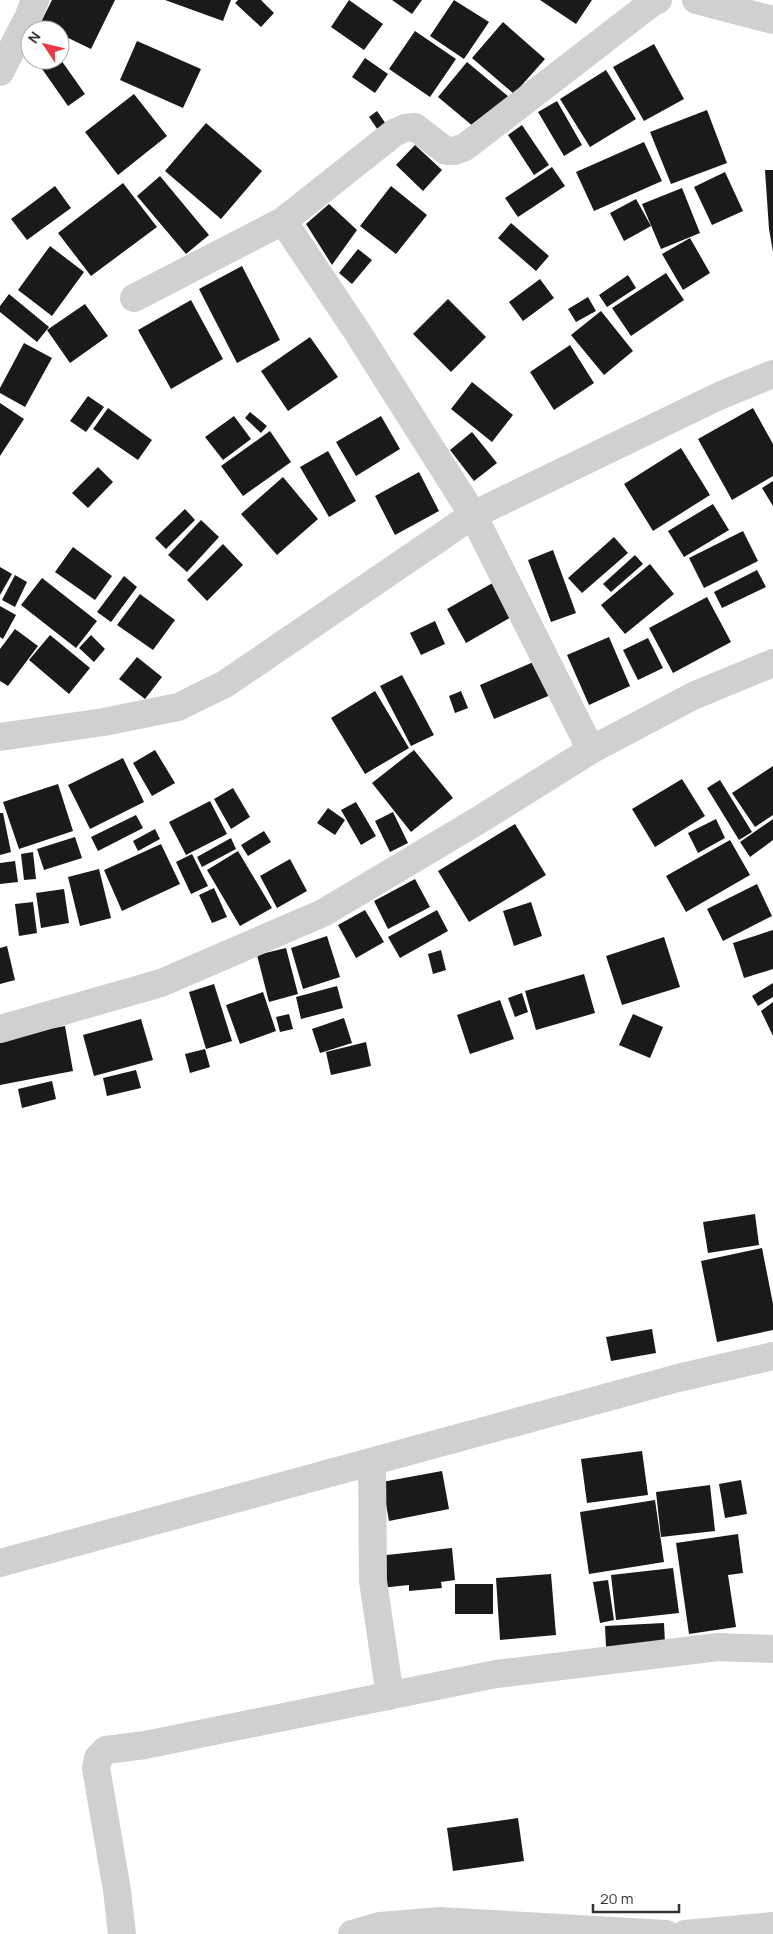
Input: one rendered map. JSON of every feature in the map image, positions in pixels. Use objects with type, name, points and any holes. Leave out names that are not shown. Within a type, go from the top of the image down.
[{"type":"street","points":[[0,72],[28,18],[35,0]]},
{"type":"street","points":[[134,298],[283,221],[394,133],[405,128],[415,127],[446,151],[454,151],[465,147],[658,0]]},
{"type":"street","points":[[696,0],[773,20]]},
{"type":"street","points":[[283,221],[356,330],[474,515],[591,750]]},
{"type":"street","points":[[0,737],[104,722],[178,707],[225,684],[474,515],[719,396],[773,374]]},
{"type":"street","points":[[0,1030],[161,983],[323,913],[479,820],[591,750],[693,696],[773,663]]},
{"type":"street","points":[[0,1563],[678,1378],[773,1356]]},
{"type":"street","points":[[372,1462],[373,1581],[390,1696]]},
{"type":"street","points":[[122,1934],[117,1890],[96,1768],[98,1758],[106,1750],[145,1745],[496,1674],[718,1647],[773,1650]]},
{"type":"street","points":[[352,1934],[380,1926],[666,1934]]},
{"type":"street","points":[[684,1934],[773,1926]]},
{"type":"building","points":[[52,0],[115,0],[91,49],[70,39],[70,20],[42,20]]},
{"type":"building","points":[[165,0],[231,0],[223,21]]},
{"type":"building","points":[[238,0],[261,0],[274,13],[261,27],[235,3]]},
{"type":"building","points":[[349,0],[383,24],[364,50],[331,27]]},
{"type":"building","points":[[392,0],[422,0],[412,14]]},
{"type":"building","points":[[454,0],[489,22],[464,59],[430,36]]},
{"type":"building","points":[[540,0],[592,0],[576,24]]},
{"type":"building","points":[[503,22],[545,59],[514,94],[472,58]]},
{"type":"building","points":[[415,31],[456,59],[430,97],[389,69]]},
{"type":"building","points":[[137,41],[201,69],[183,108],[120,80]]},
{"type":"building","points":[[654,44],[684,99],[644,121],[613,67]]},
{"type":"building","points":[[365,58],[388,74],[375,93],[352,77]]},
{"type":"building","points":[[467,62],[509,97],[480,132],[438,97]]},
{"type":"building","points":[[43,70],[68,70],[85,94],[68,106]]},
{"type":"building","points":[[606,70],[636,119],[590,147],[560,99]]},
{"type":"building","points":[[134,94],[167,136],[118,175],[85,132]]},
{"type":"building","points":[[557,101],[582,145],[564,156],[538,112]]},
{"type":"building","points":[[707,110],[727,163],[671,184],[650,132]]},
{"type":"building","points":[[377,111],[388,127],[380,133],[369,117]]},
{"type":"building","points":[[206,123],[262,171],[221,219],[165,171]]},
{"type":"building","points":[[522,125],[549,165],[534,175],[508,135]]},
{"type":"building","points":[[644,142],[662,181],[594,211],[576,172]]},
{"type":"building","points":[[415,145],[442,170],[423,191],[396,165]]},
{"type":"building","points":[[552,167],[565,186],[518,217],[505,198]]},
{"type":"building","points":[[765,170],[773,170],[773,252],[769,229]]},
{"type":"building","points":[[725,172],[743,211],[712,225],[694,187]]},
{"type":"building","points":[[160,176],[209,235],[186,254],[137,196]]},
{"type":"building","points":[[123,183],[157,227],[91,276],[58,233]]},
{"type":"building","points":[[55,186],[71,208],[27,240],[11,219]]},
{"type":"building","points":[[391,186],[427,215],[396,254],[360,226]]},
{"type":"building","points":[[682,188],[700,233],[661,249],[642,204]]},
{"type":"building","points":[[636,199],[651,226],[624,241],[610,213]]},
{"type":"building","points":[[329,204],[357,230],[332,265],[306,224]]},
{"type":"building","points":[[511,223],[549,256],[536,271],[498,238]]},
{"type":"building","points":[[690,238],[710,273],[683,290],[662,254]]},
{"type":"building","points":[[50,246],[84,272],[52,316],[18,290]]},
{"type":"building","points":[[358,249],[372,260],[352,284],[339,273]]},
{"type":"building","points":[[242,266],[280,340],[237,363],[199,289]]},
{"type":"building","points":[[666,273],[684,300],[631,336],[612,308]]},
{"type":"building","points":[[628,275],[636,288],[607,307],[599,295]]},
{"type":"building","points":[[540,279],[554,298],[523,321],[509,302]]},
{"type":"building","points":[[9,294],[49,327],[37,342],[0,312],[0,306]]},
{"type":"building","points":[[588,297],[596,311],[576,322],[568,309]]},
{"type":"building","points":[[448,299],[486,337],[451,372],[413,334]]},
{"type":"building","points":[[191,300],[223,359],[171,389],[138,330]]},
{"type":"building","points":[[85,304],[108,336],[70,363],[47,330]]},
{"type":"building","points":[[601,311],[633,351],[604,375],[571,335]]},
{"type":"building","points":[[310,337],[338,377],[288,411],[261,371]]},
{"type":"building","points":[[24,343],[52,358],[25,407],[0,393],[0,388]]},
{"type":"building","points":[[570,345],[594,383],[554,410],[530,372]]},
{"type":"building","points":[[472,382],[513,415],[492,442],[451,409]]},
{"type":"building","points":[[88,396],[104,407],[86,432],[70,421]]},
{"type":"building","points":[[0,403],[24,419],[0,456]]},
{"type":"building","points":[[108,408],[152,440],[138,460],[93,429]]},
{"type":"building","points":[[753,408],[773,444],[773,476],[732,500],[698,439]]},
{"type":"building","points":[[250,412],[267,426],[261,433],[245,418]]},
{"type":"building","points":[[234,416],[251,439],[223,460],[205,437]]},
{"type":"building","points":[[381,416],[400,449],[356,476],[336,442]]},
{"type":"building","points":[[270,431],[291,462],[243,496],[221,466]]},
{"type":"building","points":[[472,432],[497,463],[474,481],[450,450]]},
{"type":"building","points":[[681,448],[710,495],[653,531],[624,484]]},
{"type":"building","points":[[328,451],[356,501],[329,517],[300,467]]},
{"type":"building","points":[[98,467],[113,482],[88,508],[72,493]]},
{"type":"building","points":[[419,472],[439,511],[395,535],[375,496]]},
{"type":"building","points":[[283,477],[318,519],[277,555],[241,514]]},
{"type":"building","points":[[773,481],[773,506],[762,488]]},
{"type":"building","points":[[713,504],[729,530],[684,557],[668,531]]},
{"type":"building","points":[[185,509],[195,520],[166,549],[155,538]]},
{"type":"building","points":[[201,520],[219,537],[187,572],[168,555]]},
{"type":"building","points":[[743,531],[758,561],[704,588],[689,558]]},
{"type":"building","points":[[614,537],[628,553],[582,593],[568,578]]},
{"type":"building","points":[[223,544],[243,565],[207,601],[187,580]]},
{"type":"building","points":[[73,547],[112,576],[95,600],[55,572]]},
{"type":"building","points":[[553,550],[576,613],[551,622],[528,560]]},
{"type":"building","points":[[635,555],[643,564],[611,592],[603,584]]},
{"type":"building","points":[[650,564],[674,594],[625,634],[601,605]]},
{"type":"building","points":[[0,567],[12,574],[0,595]]},
{"type":"building","points":[[757,570],[766,587],[722,608],[714,592]]},
{"type":"building","points":[[15,575],[27,582],[15,607],[2,600]]},
{"type":"building","points":[[124,576],[137,587],[111,622],[97,612]]},
{"type":"building","points":[[42,578],[97,621],[76,648],[21,605]]},
{"type":"building","points":[[496,581],[515,615],[466,643],[447,609]]},
{"type":"building","points":[[140,594],[175,620],[153,650],[117,625]]},
{"type":"building","points":[[707,597],[731,642],[673,673],[649,628]]},
{"type":"building","points":[[0,606],[16,615],[3,639],[0,637]]},
{"type":"building","points":[[435,621],[445,644],[421,655],[410,633]]},
{"type":"building","points":[[15,629],[38,646],[8,686],[0,681],[0,649]]},
{"type":"building","points":[[50,635],[90,668],[69,694],[29,660]]},
{"type":"building","points":[[91,635],[105,649],[94,662],[79,648]]},
{"type":"building","points":[[609,637],[630,686],[589,705],[567,655]]},
{"type":"building","points":[[648,638],[663,668],[638,680],[623,650]]},
{"type":"building","points":[[137,657],[162,677],[145,699],[119,679]]},
{"type":"building","points":[[538,660],[553,694],[494,719],[480,685]]},
{"type":"building","points":[[402,675],[434,735],[411,746],[380,686]]},
{"type":"building","points":[[375,691],[409,748],[365,774],[331,718]]},
{"type":"building","points":[[461,691],[468,708],[455,713],[449,696]]},
{"type":"building","points":[[155,750],[175,783],[152,796],[133,763]]},
{"type":"building","points":[[414,750],[453,798],[411,832],[372,783]]},
{"type":"building","points":[[123,758],[144,802],[90,829],[68,785]]},
{"type":"building","points":[[773,766],[773,815],[755,827],[732,793]]},
{"type":"building","points":[[682,779],[705,816],[655,847],[632,809]]},
{"type":"building","points":[[720,780],[752,832],[739,840],[707,788]]},
{"type":"building","points":[[58,784],[73,831],[19,849],[3,802]]},
{"type":"building","points":[[233,788],[250,817],[231,829],[214,799]]},
{"type":"building","points":[[210,801],[227,834],[186,855],[169,822]]},
{"type":"building","points":[[356,802],[376,836],[361,845],[341,810]]},
{"type":"building","points":[[328,808],[345,820],[335,835],[317,823]]},
{"type":"building","points":[[393,812],[408,843],[390,852],[375,821]]},
{"type":"building","points":[[0,813],[3,813],[11,852],[0,855]]},
{"type":"building","points":[[136,815],[143,828],[98,851],[91,837]]},
{"type":"building","points":[[716,819],[725,838],[698,853],[688,833]]},
{"type":"building","points":[[773,819],[773,840],[750,857],[740,842]]},
{"type":"building","points":[[515,824],[546,875],[469,922],[438,871]]},
{"type":"building","points":[[155,829],[160,839],[138,851],[133,841]]},
{"type":"building","points":[[264,831],[271,842],[248,856],[241,845]]},
{"type":"building","points":[[75,837],[82,858],[44,870],[37,849]]},
{"type":"building","points":[[231,838],[236,849],[202,867],[197,857]]},
{"type":"building","points":[[730,840],[750,875],[686,912],[666,876]]},
{"type":"building","points":[[161,844],[180,884],[122,911],[104,870]]},
{"type":"building","points":[[238,851],[272,908],[240,926],[207,870]]},
{"type":"building","points":[[33,852],[36,879],[24,880],[21,854]]},
{"type":"building","points":[[192,854],[208,886],[191,894],[176,862]]},
{"type":"building","points":[[290,859],[307,891],[277,908],[260,876]]},
{"type":"building","points":[[15,861],[18,882],[0,884],[0,863]]},
{"type":"building","points":[[99,869],[111,918],[80,926],[68,877]]},
{"type":"building","points":[[415,879],[430,907],[388,929],[374,901]]},
{"type":"building","points":[[757,884],[772,916],[723,941],[707,909]]},
{"type":"building","points":[[214,888],[227,917],[212,923],[199,895]]},
{"type":"building","points":[[64,889],[69,923],[41,928],[36,893]]},
{"type":"building","points":[[33,902],[37,933],[19,936],[15,904]]},
{"type":"building","points":[[531,902],[542,936],[514,946],[503,911]]},
{"type":"building","points":[[365,910],[384,942],[356,958],[338,925]]},
{"type":"building","points":[[437,910],[448,931],[400,958],[388,937]]},
{"type":"building","points":[[773,930],[773,969],[744,978],[733,943]]},
{"type":"building","points":[[327,936],[340,977],[303,989],[291,948]]},
{"type":"building","points":[[664,937],[680,987],[622,1005],[606,956]]},
{"type":"building","points":[[7,946],[15,980],[0,984],[0,948]]},
{"type":"building","points":[[286,948],[298,994],[269,1002],[257,955]]},
{"type":"building","points":[[441,950],[446,970],[433,974],[428,954]]},
{"type":"building","points":[[584,974],[595,1013],[536,1030],[525,991]]},
{"type":"building","points":[[773,983],[773,997],[758,1006],[752,996]]},
{"type":"building","points":[[214,984],[232,1041],[206,1049],[189,992]]},
{"type":"building","points":[[337,986],[343,1008],[301,1019],[296,997]]},
{"type":"building","points":[[263,992],[276,1031],[240,1044],[226,1005]]},
{"type":"building","points":[[522,993],[528,1012],[515,1017],[508,998]]},
{"type":"building","points":[[500,1000],[514,1039],[470,1054],[457,1015]]},
{"type":"building","points":[[773,1002],[773,1036],[761,1011]]},
{"type":"building","points":[[289,1014],[293,1029],[280,1032],[276,1017]]},
{"type":"building","points":[[633,1014],[663,1027],[650,1058],[619,1045]]},
{"type":"building","points":[[344,1018],[352,1043],[320,1053],[312,1029]]},
{"type":"building","points":[[141,1019],[153,1060],[94,1076],[83,1035]]},
{"type":"building","points":[[65,1026],[73,1071],[0,1085],[0,1038]]},
{"type":"building","points":[[366,1042],[371,1066],[331,1075],[326,1052]]},
{"type":"building","points":[[205,1049],[210,1067],[190,1073],[185,1054]]},
{"type":"building","points":[[136,1070],[141,1088],[107,1096],[103,1078]]},
{"type":"building","points":[[52,1081],[56,1099],[22,1108],[18,1089]]},
{"type":"building","points":[[755,1214],[759,1245],[708,1253],[703,1222]]},
{"type":"building","points":[[762,1248],[773,1304],[773,1330],[717,1342],[701,1261]]},
{"type":"building","points":[[652,1329],[656,1353],[611,1361],[606,1337]]},
{"type":"building","points":[[642,1451],[648,1495],[587,1503],[581,1459]]},
{"type":"building","points":[[442,1471],[449,1509],[389,1521],[382,1482]]},
{"type":"building","points":[[741,1480],[747,1514],[725,1518],[719,1484]]},
{"type":"building","points":[[710,1485],[715,1531],[661,1537],[656,1492]]},
{"type":"building","points":[[655,1500],[664,1562],[589,1574],[580,1512]]},
{"type":"building","points":[[738,1534],[743,1573],[728,1575],[736,1627],[689,1634],[676,1543]]},
{"type":"building","points":[[452,1548],[455,1580],[441,1582],[442,1588],[409,1591],[409,1585],[380,1588],[377,1556]]},
{"type":"building","points":[[673,1568],[679,1613],[616,1620],[611,1575]]},
{"type":"building","points":[[551,1574],[556,1635],[500,1640],[496,1578]]},
{"type":"building","points":[[608,1580],[614,1620],[600,1623],[593,1582]]},
{"type":"building","points":[[455,1584],[493,1584],[493,1614],[455,1614]]},
{"type":"building","points":[[664,1623],[665,1643],[606,1647],[605,1626]]},
{"type":"building","points":[[518,1818],[524,1861],[453,1871],[447,1828]]}]
